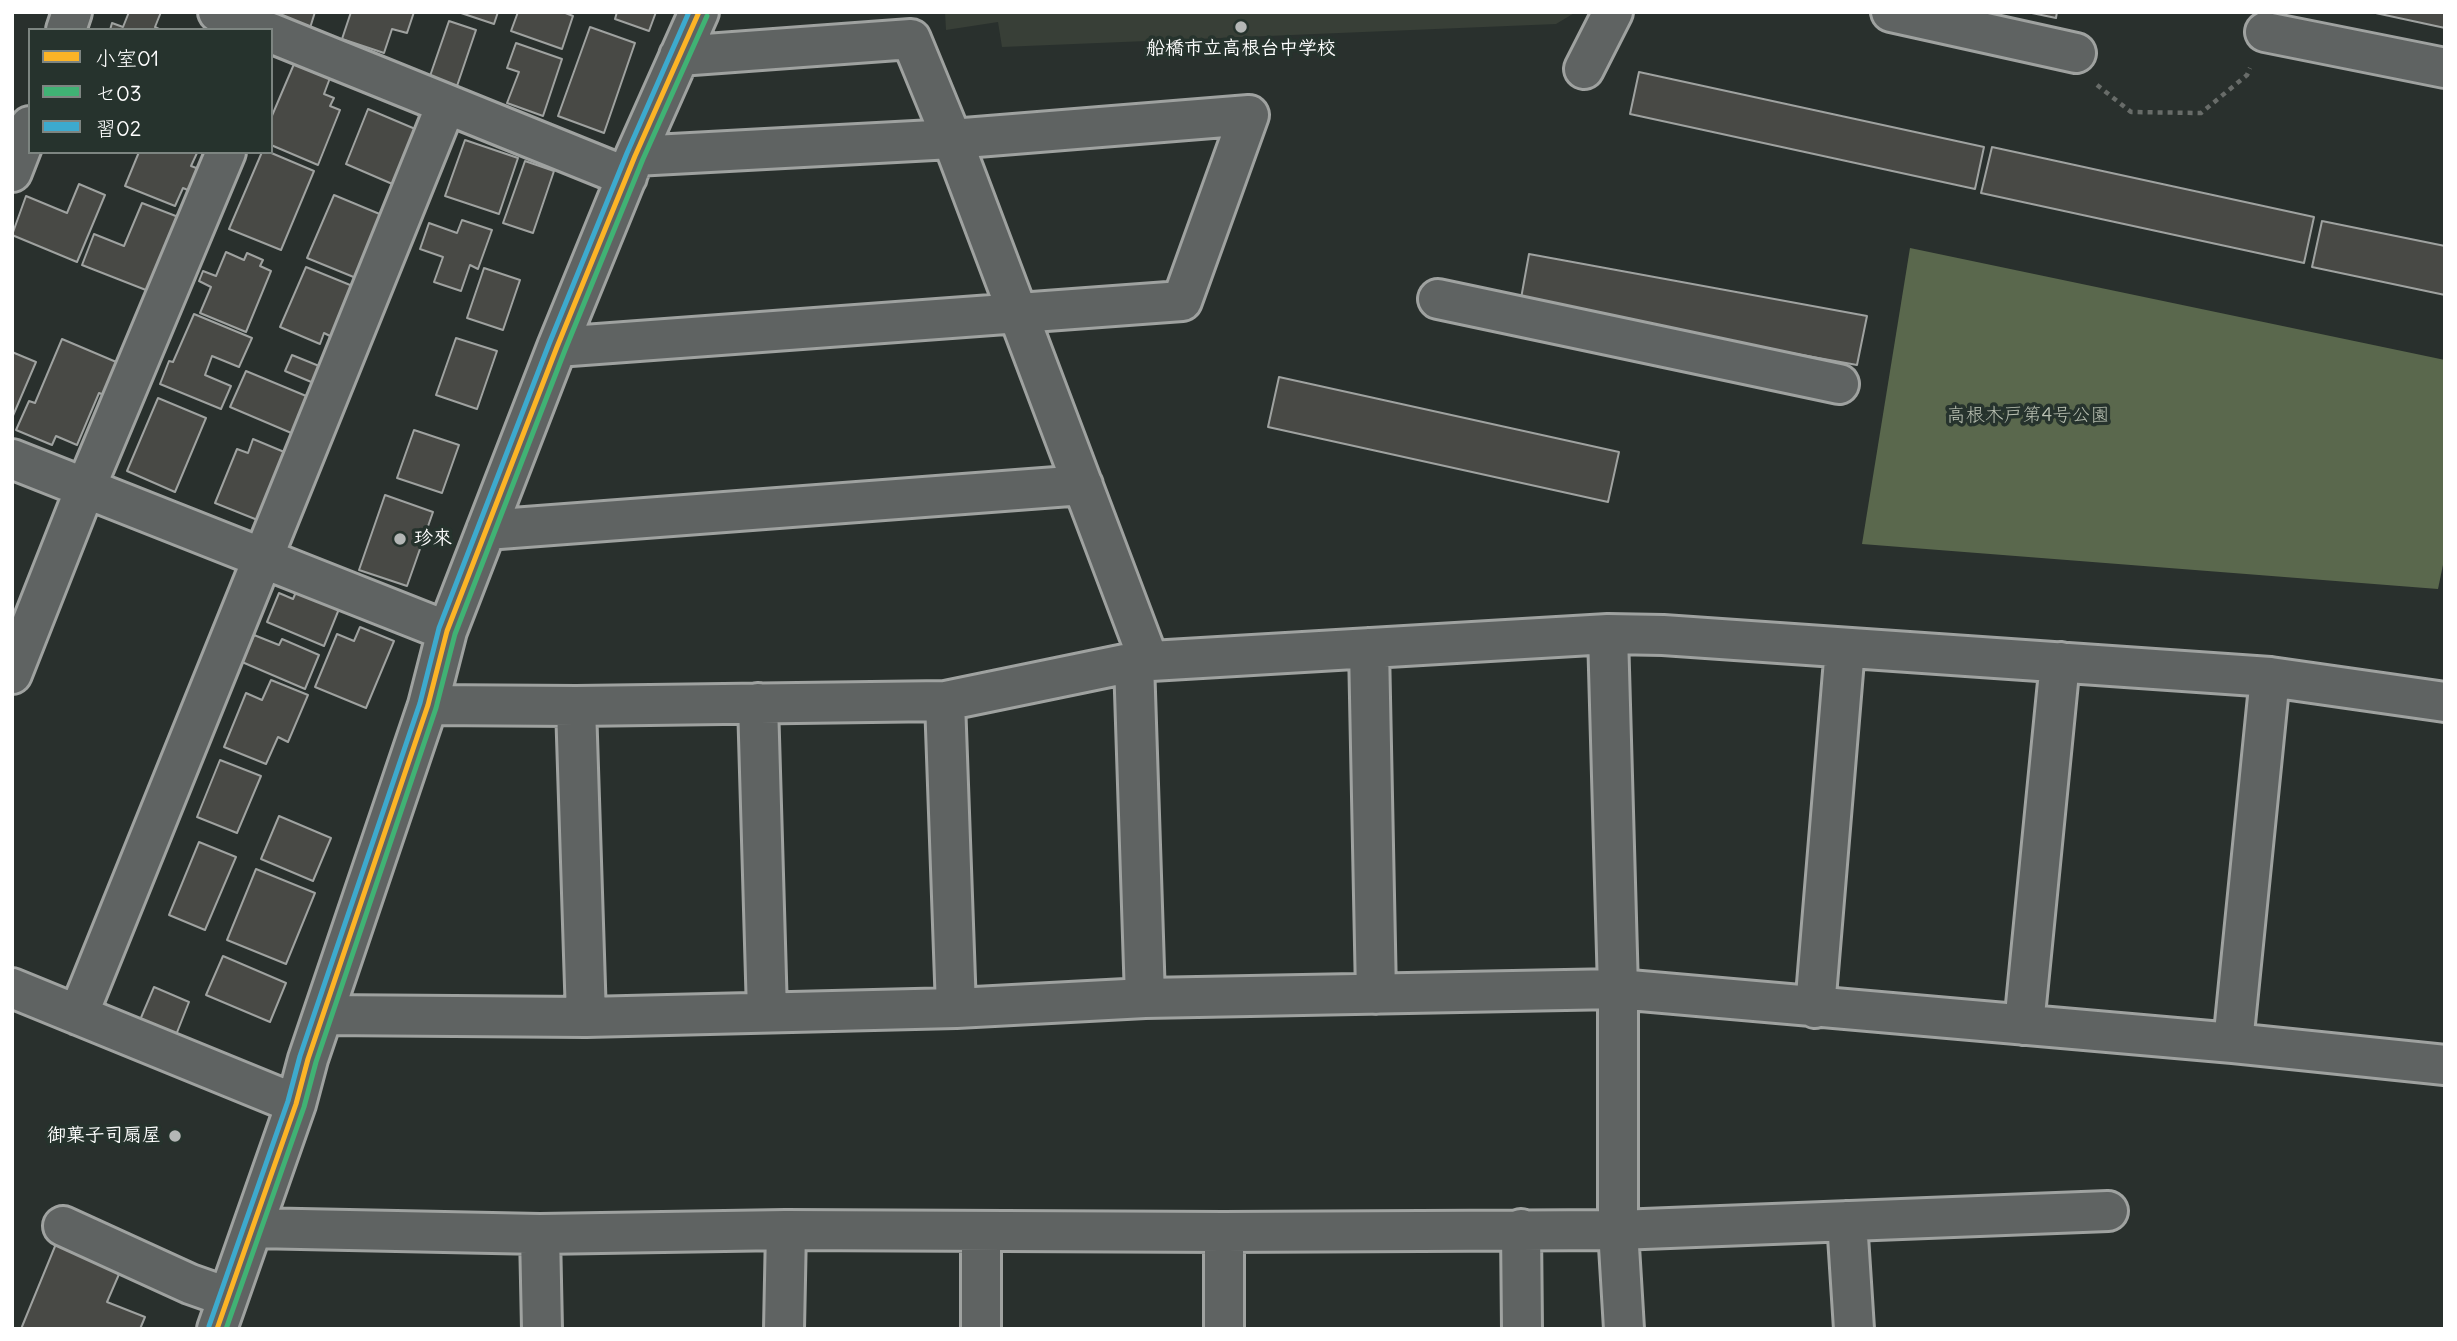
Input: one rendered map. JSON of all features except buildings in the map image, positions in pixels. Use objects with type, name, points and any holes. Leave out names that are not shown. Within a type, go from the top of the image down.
[{"type":"street","points":[[218,12],[254,28]]},
{"type":"street","points":[[63,1226],[190,1284],[222,1313],[296,1104],[323,1015],[428,705],[447,631],[557,347],[631,167],[699,12]]},
{"type":"street","points":[[1584,69],[1613,12]]},
{"type":"street","points":[[1891,12],[2076,53]]},
{"type":"street","points":[[2265,32],[2445,68]]},
{"type":"street","points":[[273,36],[446,105],[631,167],[1249,115],[1182,301],[557,347]]},
{"type":"street","points":[[679,56],[911,39],[952,139],[1083,485],[1142,662],[1145,998]]},
{"type":"street","points":[[78,1015],[446,105]]},
{"type":"street","points":[[12,172],[28,131]]},
{"type":"street","points":[[12,674],[85,489],[225,154]]},
{"type":"street","points":[[1438,299],[1839,384]]},
{"type":"street","points":[[12,459],[447,631]]},
{"type":"street","points":[[486,530],[1083,485]]},
{"type":"street","points":[[428,705],[576,706],[945,701],[1142,662],[1608,634],[1663,635],[2270,677],[2445,702]]},
{"type":"street","points":[[1608,634],[1618,989],[1618,1230],[1624,1329]]},
{"type":"street","points":[[1369,648],[1376,994]]},
{"type":"street","points":[[1815,1008],[1845,648]]},
{"type":"street","points":[[2024,1025],[2060,662]]},
{"type":"street","points":[[2234,1043],[2270,677]]},
{"type":"street","points":[[945,701],[956,1008]]},
{"type":"street","points":[[758,703],[767,1012]]},
{"type":"street","points":[[576,706],[586,1017]]},
{"type":"street","points":[[12,988],[296,1104]]},
{"type":"street","points":[[323,1015],[586,1017],[956,1008],[1145,998],[1618,989],[2234,1043],[2445,1065]]},
{"type":"street","points":[[253,1228],[540,1234],[786,1230],[1224,1233],[1618,1230],[2108,1211]]},
{"type":"street","points":[[1847,1221],[1854,1329]]},
{"type":"street","points":[[1521,1229],[1522,1329]]},
{"type":"street","points":[[784,1329],[786,1230]]},
{"type":"street","points":[[981,1232],[981,1329]]},
{"type":"street","points":[[1224,1233],[1224,1329]]},
{"type":"street","points":[[540,1234],[542,1329]]},
{"type":"path","points":[[2076,53],[2097,86],[2131,112],[2201,113],[2247,75],[2265,32]]},
{"type":"shaded area","name":"船橋市立高根台中学校","points":[[945,12],[1576,12],[1556,24],[1002,47],[998,22],[946,30]]},
{"type":"green space","name":"高根木戸第4号公園","points":[[1910,248],[2445,360],[2445,555],[2438,589],[1862,544]]},
{"type":"transit line","name":"習02","points":[[209,1326],[288,1101],[300,1056],[420,703],[439,628],[549,344],[627,153],[689,12]]},
{"type":"transit line","name":"小室01","points":[[217,1329],[296,1104],[308,1059],[428,705],[447,631],[557,347],[635,156],[699,12]]},
{"type":"transit line","name":"セ03","points":[[226,1329],[304,1107],[316,1062],[436,708],[455,634],[565,350],[643,159],[707,16]]},
{"type":"place","name":"船橋市立高根台中学校","points":[[1241,27]]},
{"type":"place","name":"珍來","points":[[400,539]]},
{"type":"place","name":"御菓子司扇屋","points":[[175,1136]]}]
